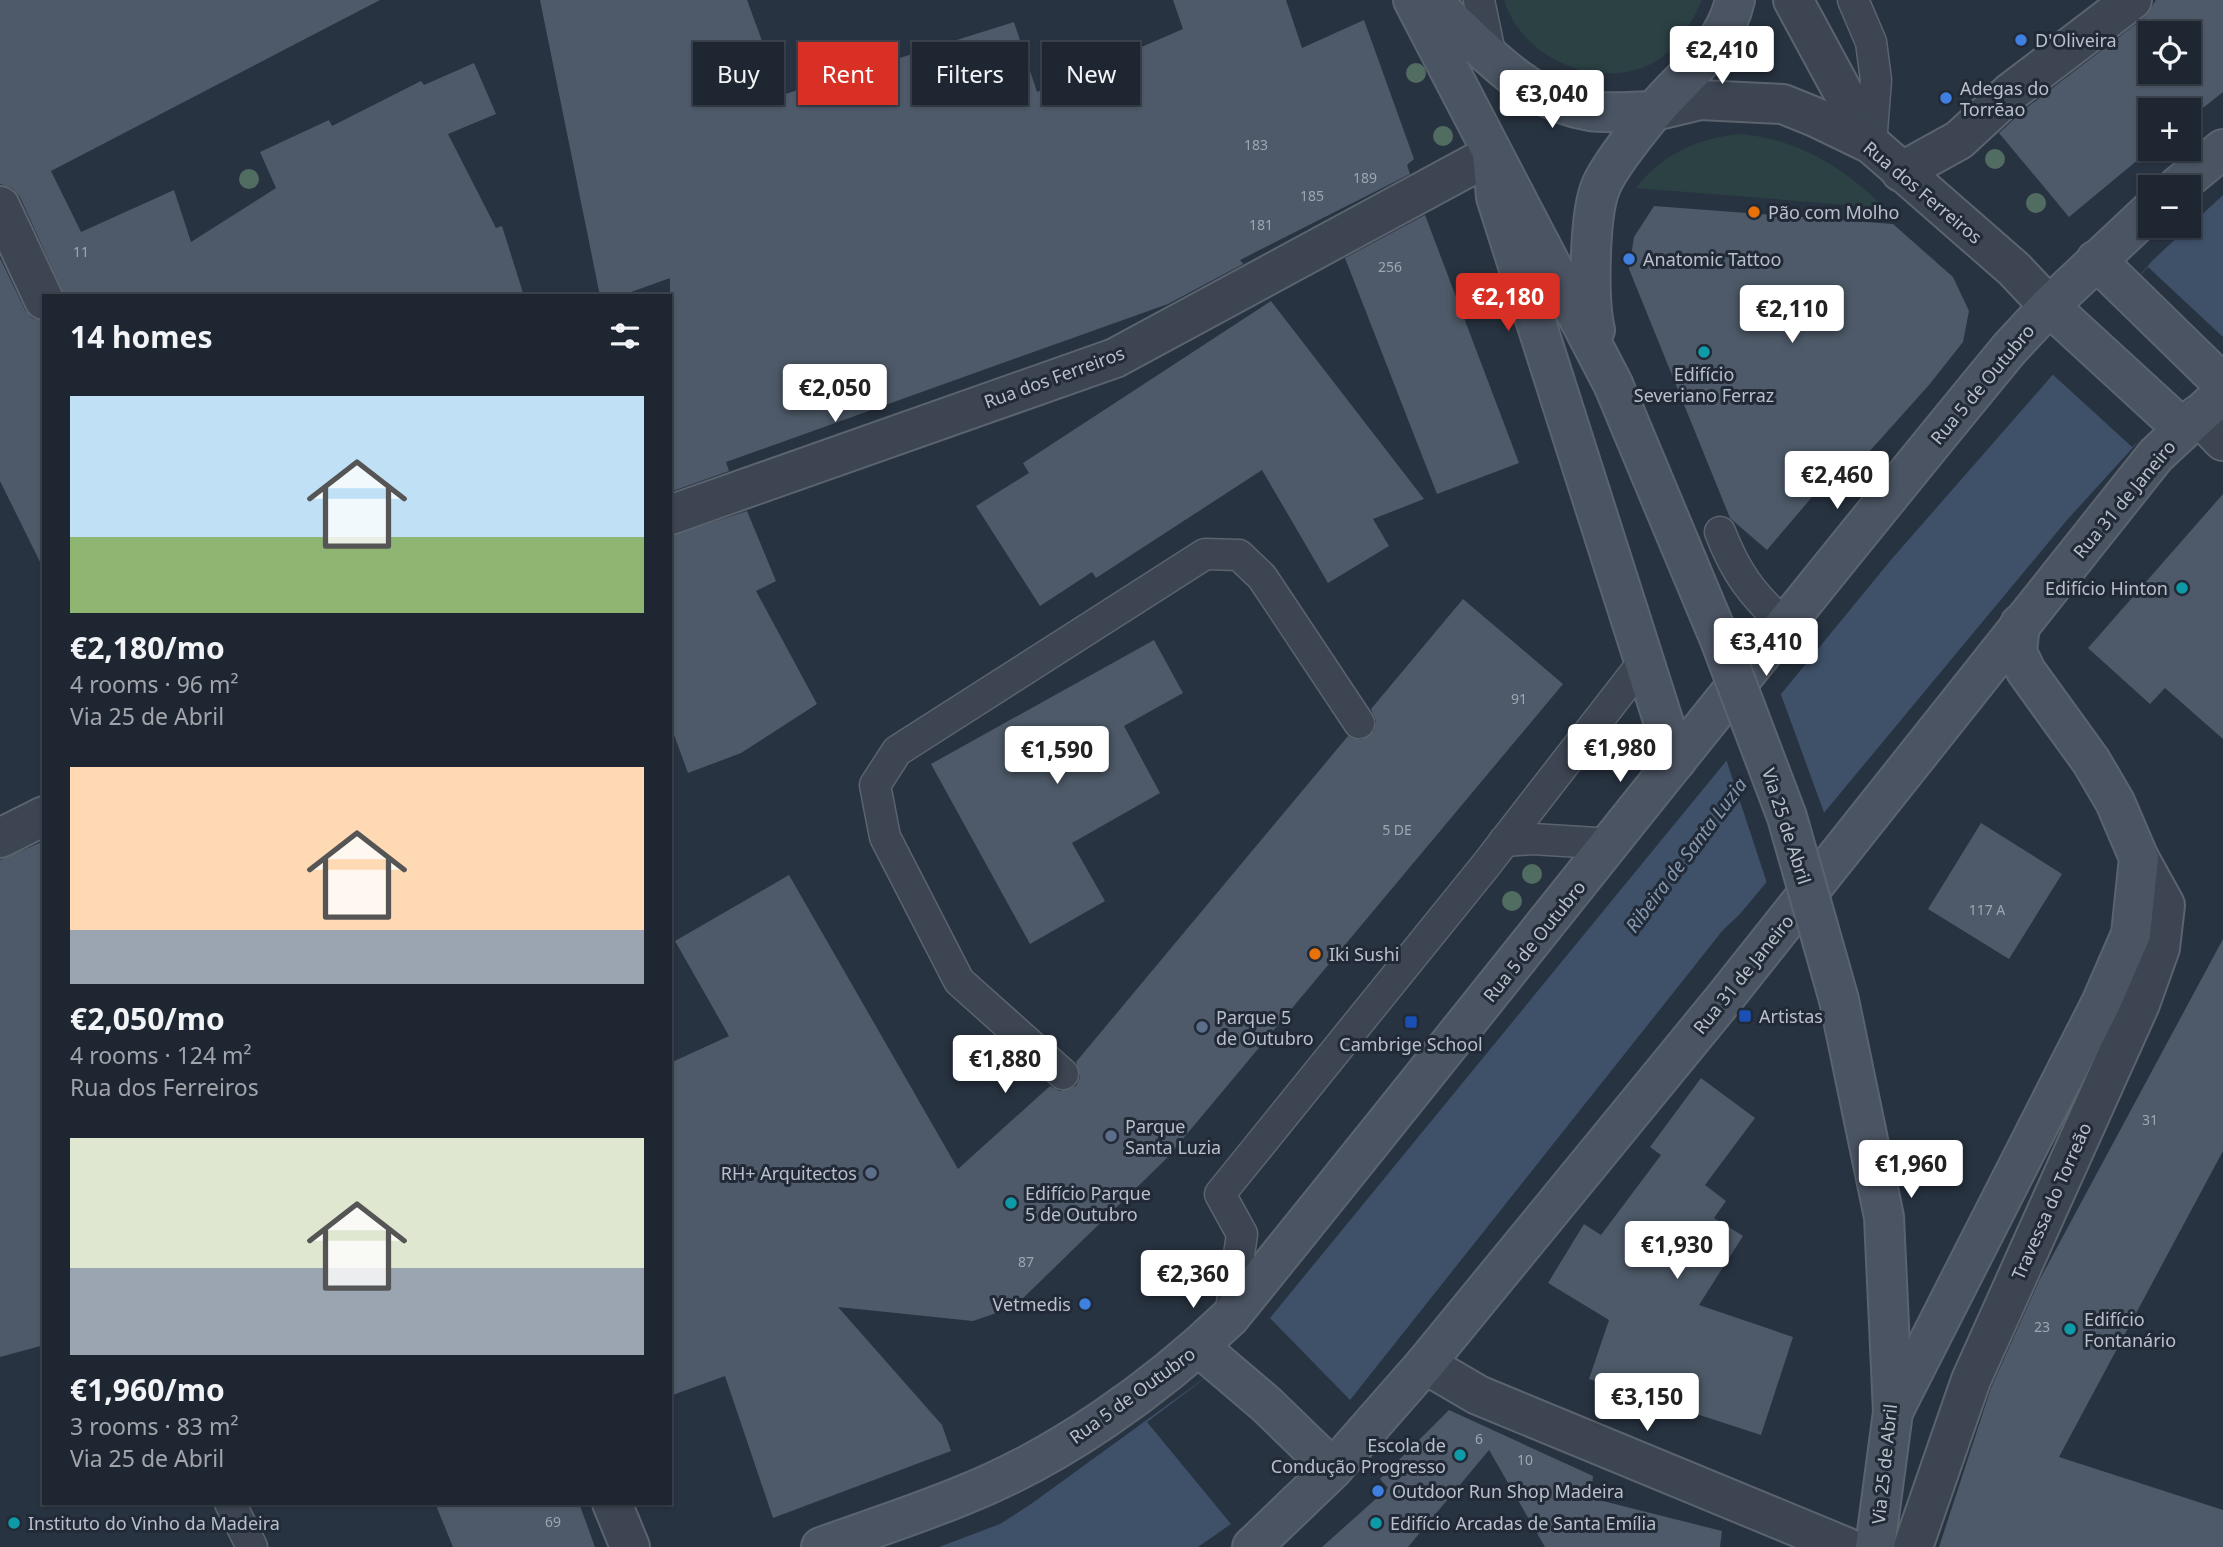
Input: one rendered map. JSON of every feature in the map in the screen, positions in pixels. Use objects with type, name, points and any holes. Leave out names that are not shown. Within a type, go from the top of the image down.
[{"type":"main road","name":"Via 25 de Abril","points":[[1413,0],[1606,368],[1720,640],[1787,817],[1839,1000],[1884,1217],[1893,1412],[1875,1547]]},
{"type":"main road","points":[[1430,0],[1490,53],[1512,79],[1549,98],[1590,111],[1654,111]]},
{"type":"main road","points":[[1606,368],[1590,310],[1591,242],[1601,186],[1654,111],[1705,60],[1731,5]]},
{"type":"main road","points":[[2192,175],[2223,149]]},
{"type":"main road","name":"Via 25 de Abril","points":[[1492,154],[1496,197],[1676,761]]},
{"type":"main road","name":"Rua 5 de Outubro","points":[[821,1547],[964,1495],[1070,1441],[1140,1393],[1199,1347],[1230,1317],[1612,844],[1783,623],[2010,348],[2049,306],[2138,222]]},
{"type":"main road","points":[[2096,260],[2127,289],[2202,405]]},
{"type":"main road","points":[[2049,306],[2084,337],[2202,405]]},
{"type":"main road","name":"Rua 31 de Janeiro","points":[[1252,1547],[1333,1469],[1425,1364],[1723,1000],[2020,624],[2157,455],[2202,405]]},
{"type":"main road","points":[[1893,1412],[2101,1003],[2131,934],[2139,858],[2115,802],[2091,761],[2026,671],[2017,652],[2020,624]]},
{"type":"main road","points":[[1199,1347],[1266,1404],[1333,1469]]},
{"type":"street","points":[[1793,0],[1871,144]]},
{"type":"street","points":[[1901,172],[1959,140],[2011,92],[2132,0]]},
{"type":"street","name":"Rua dos Ferreiros","points":[[1654,111],[1700,100],[1783,104],[1871,144],[2014,269],[2049,306]]},
{"type":"street","name":"Rua dos Ferreiros","points":[[672,514],[1115,358],[1492,154]]},
{"type":"street","points":[[0,206],[42,296]]},
{"type":"street","points":[[0,838],[42,817]]},
{"type":"street","name":"Travessa do Torreão","points":[[1913,1547],[1971,1380],[2140,1004],[2161,948],[2165,905],[2139,858]]},
{"type":"street","points":[[1425,1364],[1478,1395],[1846,1547]]},
{"type":"street","points":[[613,1505],[630,1547]]},
{"type":"lane","points":[[1479,0],[1490,53]]},
{"type":"lane","points":[[1853,0],[1871,42],[1876,80],[1871,144]]},
{"type":"lane","points":[[1720,532],[1733,565],[1747,587],[1783,623]]},
{"type":"lane","points":[[1063,1073],[959,981],[885,837],[875,785],[897,751],[1205,554],[1239,555],[1262,577],[1359,723]]},
{"type":"lane","points":[[1230,1317],[1242,1234],[1220,1194],[1504,841],[1645,660]]},
{"type":"lane","points":[[1504,841],[1533,839],[1612,844]]},
{"type":"lane","points":[[231,1505],[252,1547]]},
{"type":"green space","points":[[1504,0],[1702,0],[1681,37],[1659,60],[1628,72],[1606,73],[1583,70],[1562,63],[1543,52],[1526,38],[1513,20]]},
{"type":"green space","points":[[1741,134],[1783,142],[1820,158],[1853,180],[1885,208],[1636,188],[1657,166],[1683,149],[1711,139]]},
{"type":"water","name":"Ribeira de Santa Luzia","points":[[2223,195],[2223,341],[2139,432],[2138,442],[2067,520],[1740,914],[1723,930],[1350,1400],[1231,1524],[1198,1547],[939,1547],[1000,1524],[1031,1504],[1221,1366],[1270,1318],[1890,561],[2153,260],[2177,238],[2201,238],[2201,215]]},
{"type":"pier","points":[[2148,267],[2223,337],[2223,341],[2139,432],[2138,442],[2132,447],[2051,373]]},
{"type":"pier","points":[[1780,692],[1826,818],[1768,886],[1726,759]]},
{"type":"pier","points":[[1270,1318],[1350,1400],[1231,1524],[1147,1422],[1221,1366]]},
{"type":"building","points":[[0,0],[380,0],[51,171],[81,232],[174,190],[191,242],[276,188],[260,152],[329,120],[332,126],[421,81],[424,85],[474,63],[496,114],[448,134],[496,228],[502,226],[523,294],[64,294],[20,197],[12,188],[0,184]]},
{"type":"building","points":[[540,0],[747,0],[762,42],[693,42],[693,105],[784,105],[784,94],[798,90],[798,105],[898,105],[898,58],[912,54],[912,105],[1028,105],[1028,65],[1037,92],[1042,90],[1042,105],[1140,105],[1140,48],[1183,29],[1173,0],[1286,0],[1302,48],[1364,20],[1414,159],[1407,165],[1410,174],[1240,260],[1243,264],[1168,304],[726,462],[729,471],[672,491],[670,278],[626,294],[600,294]]},
{"type":"building","points":[[2156,0],[2223,0],[2223,92],[2201,109],[2201,98],[2138,98],[2138,160],[2069,217],[1999,133],[2025,109],[2138,22],[2138,84],[2201,84],[2201,21],[2140,21]]},
{"type":"building","points":[[1014,22],[1021,42],[950,42]]},
{"type":"building","points":[[1654,206],[1893,224],[1953,277],[1969,311],[1963,342],[1929,385],[1834,491],[1818,490],[1767,550],[1730,518],[1629,269],[1634,237]]},
{"type":"building","points":[[1425,215],[1519,463],[1437,494],[1345,258]]},
{"type":"building","points":[[0,258],[25,310],[32,318],[42,321],[42,566],[0,481]]},
{"type":"building","points":[[1271,301],[1424,499],[1373,519],[1389,546],[1328,583],[1262,470],[1096,578],[1092,572],[1040,606],[976,506],[1029,473],[1023,463]]},
{"type":"building","name":"Edifício Hinton","points":[[2223,494],[2223,739],[2165,688],[2150,704],[2088,648]]},
{"type":"building","points":[[747,511],[776,581],[756,591],[817,704],[741,753],[688,773],[672,729],[672,535]]},
{"type":"building","points":[[1463,599],[1563,684],[1166,1159],[1014,1307],[973,1321],[838,1307],[942,1425],[951,1451],[773,1518],[725,1376],[672,1395],[672,1062],[729,1036],[675,941],[789,875],[958,1169],[1050,1086],[1060,1091],[1076,1086],[1080,1077],[1076,1062],[1348,736],[1361,740],[1374,731],[1376,721],[1371,709]]},
{"type":"building","points":[[1154,640],[1183,693],[1124,726],[1160,793],[1072,843],[1105,901],[1030,944],[931,764]]},
{"type":"building","points":[[1981,823],[2062,874],[2009,959],[1928,909]]},
{"type":"building","points":[[42,842],[42,1346],[0,1357],[0,860]]},
{"type":"building","points":[[2223,939],[2223,1151],[2059,1457],[2223,1510],[2223,1547],[1939,1547],[1991,1388],[2040,1279]]},
{"type":"building","points":[[1701,1078],[1755,1118],[1705,1185],[1726,1201],[1714,1218],[1743,1236],[1699,1305],[1793,1337],[1761,1435],[1589,1379],[1609,1320],[1548,1283],[1584,1224],[1601,1235],[1661,1155],[1650,1147]]},
{"type":"building","points":[[1449,1410],[1593,1476],[1591,1498],[1722,1531],[1720,1547],[1545,1547],[1489,1450],[1408,1547],[1322,1547],[1388,1488],[1380,1479]]},
{"type":"building","points":[[436,1505],[580,1505],[595,1547],[453,1547]]},
{"type":"place","name":"D'Oliveira","points":[[2021,40]]},
{"type":"place","name":"Adegas do Torrẽao","points":[[1946,98]]},
{"type":"place","name":"Pão com Molho","points":[[1754,212]]},
{"type":"place","name":"Anatomic Tattoo","points":[[1629,259]]},
{"type":"place","name":"Edifício Severiano Ferraz","points":[[1704,352]]},
{"type":"place","name":"Edifício Hinton","points":[[2182,588]]},
{"type":"place","name":"Iki Sushi","points":[[1315,954]]},
{"type":"place","name":"Artistas","points":[[1745,1016]]},
{"type":"place","name":"Cambrige School","points":[[1411,1022]]},
{"type":"place","name":"Parque 5 de Outubro","points":[[1202,1027]]},
{"type":"place","name":"Parque Santa Luzia","points":[[1111,1136]]},
{"type":"place","name":"RH+ Arquitectos","points":[[871,1173]]},
{"type":"place","name":"Edifício Parque 5 de Outubro","points":[[1011,1203]]},
{"type":"place","name":"Vetmedis","points":[[1085,1304]]},
{"type":"place","name":"Edifício Fontanário","points":[[2070,1329]]},
{"type":"place","name":"Escola de Condução Progresso","points":[[1460,1455]]},
{"type":"place","name":"Outdoor Run Shop Madeira","points":[[1378,1491]]},
{"type":"place","name":"Instituto do Vinho da Madeira","points":[[14,1523]]},
{"type":"place","name":"Edifício Arcadas de Santa Emília","points":[[1376,1523]]}]
